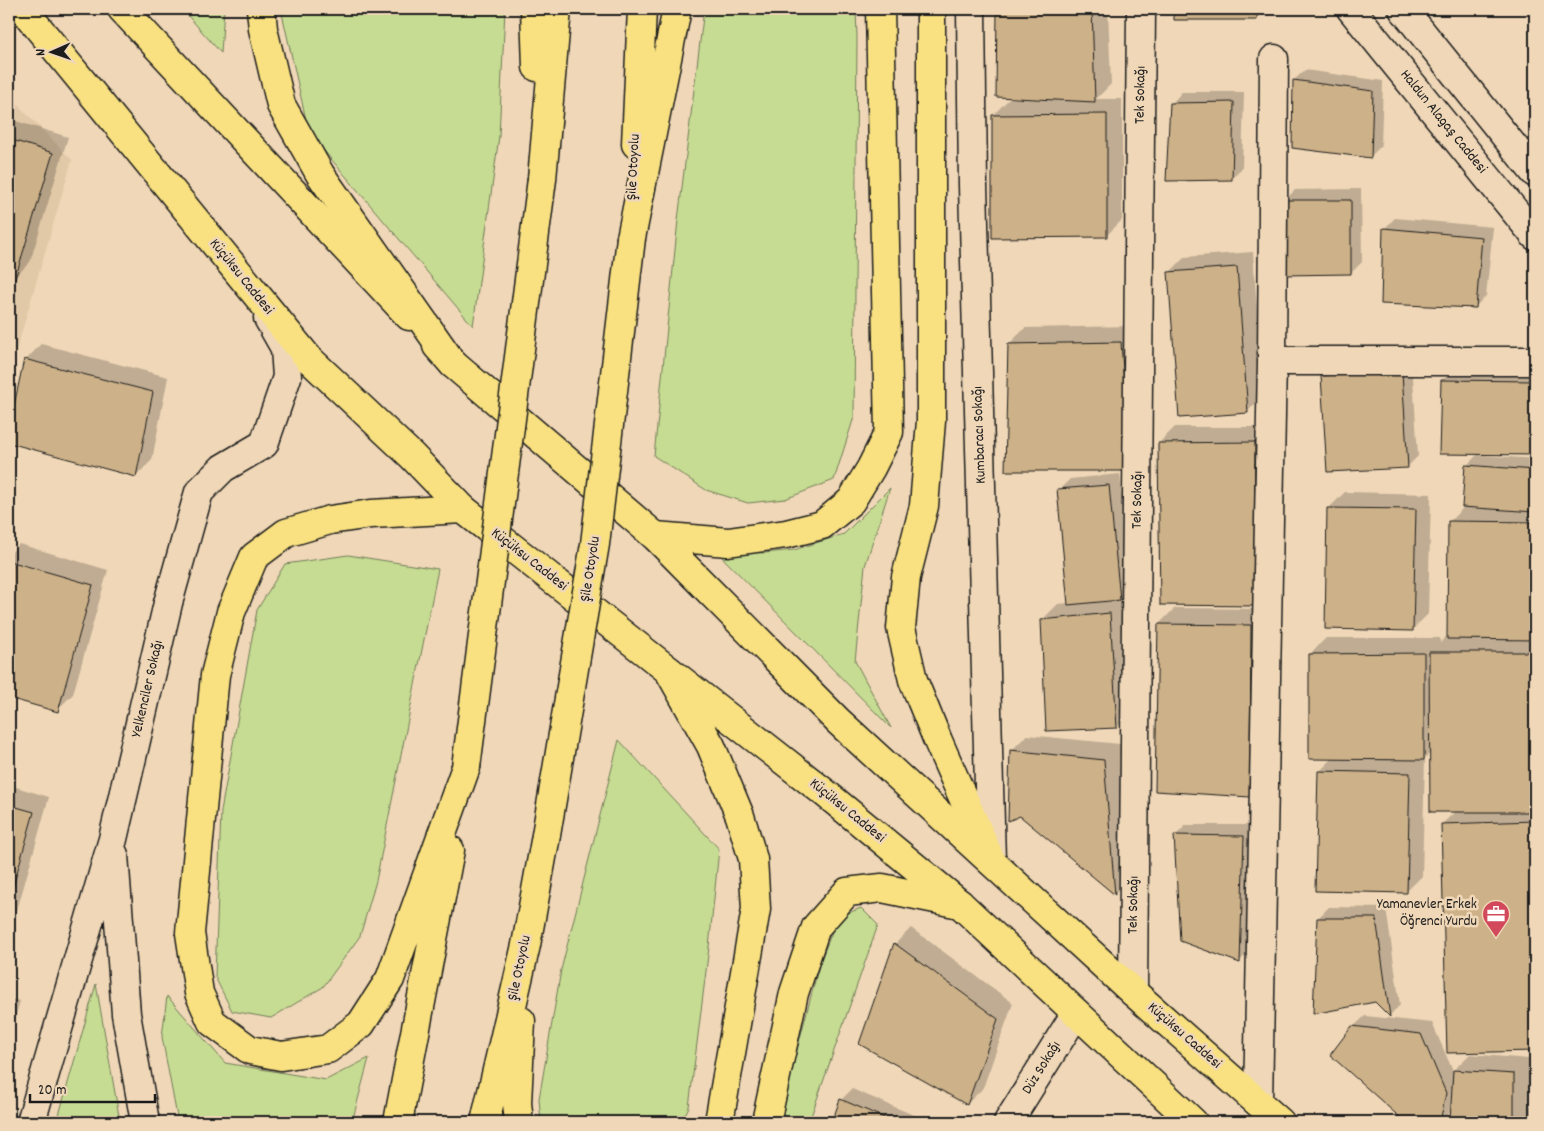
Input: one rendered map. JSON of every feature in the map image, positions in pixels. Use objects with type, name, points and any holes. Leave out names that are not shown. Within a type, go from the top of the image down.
[{"type":"main road","name":"Küçüksu Caddesi","points":[[22,9],[309,359],[412,456],[463,509],[825,793],[960,904],[1192,1122]]},
{"type":"main road","name":"Küçüksu Caddesi","points":[[122,9],[454,364],[655,536],[838,721],[1133,992],[1280,1122]]},
{"type":"main road","points":[[262,9],[263,29],[281,105],[320,174],[454,364]]},
{"type":"main road","points":[[535,9],[542,179]]},
{"type":"main road","points":[[398,1122],[466,767],[542,179],[557,9]]},
{"type":"main road","name":"Şile Otoyolu","points":[[485,1122],[526,945],[595,544],[631,238],[642,9]]},
{"type":"main road","points":[[631,238],[677,9]]},
{"type":"main road","points":[[655,536],[728,542],[786,534],[822,525],[851,501],[872,468],[889,432],[880,9]]},
{"type":"main road","points":[[931,9],[931,421],[924,506],[906,577],[901,628],[913,680],[991,861]]},
{"type":"main road","points":[[463,509],[371,514],[330,520],[286,533],[254,557],[231,612],[214,675],[190,932],[198,993],[212,1022],[250,1050],[281,1056],[328,1049],[361,1024],[390,979],[466,767]]},
{"type":"main road","points":[[669,671],[711,746],[740,816],[753,859],[756,908],[719,1122]]},
{"type":"main road","points":[[766,1122],[794,993],[816,928],[847,892],[882,888],[960,904]]},
{"type":"main road","points":[[519,1122],[517,1104],[526,945]]},
{"type":"street","name":"Kumbaracı Sokağı","points":[[971,9],[973,185],[991,861]]},
{"type":"street","name":"Tek Sokağı","points":[[1133,992],[1141,9]]},
{"type":"street","name":"Haldun Alagaş Caddesi","points":[[1351,9],[1535,236]]},
{"type":"street","points":[[1403,9],[1535,173]]},
{"type":"street","points":[[1258,1102],[1272,361],[1274,59]]},
{"type":"street","name":"Yelkenciler Sokağı","points":[[31,1122],[113,838],[168,603],[199,492],[223,468],[264,444],[287,377],[285,348],[254,293]]},
{"type":"street","points":[[1272,361],[1535,361]]},
{"type":"street","points":[[113,838],[126,1014],[145,1122]]},
{"type":"street","name":"Düz Sokağı","points":[[1008,1122],[1076,1013]]},
{"type":"shaded area","points":[[9,96],[72,160],[9,375]]},
{"type":"green space","points":[[182,9],[224,9],[221,53]]},
{"type":"green space","points":[[281,9],[505,9],[499,136],[473,326],[309,133]]},
{"type":"green space","points":[[704,9],[856,9],[854,417],[834,480],[785,499],[748,503],[706,490],[654,456],[678,220]]},
{"type":"green space","points":[[890,488],[865,566],[855,661],[891,728],[715,550],[765,553],[794,550],[844,534]]},
{"type":"green space","points":[[348,555],[438,569],[376,881],[360,936],[323,987],[271,1018],[232,1011],[215,977],[221,811],[257,610],[285,564]]},
{"type":"green space","points":[[619,740],[719,849],[689,1107],[681,1122],[541,1122],[539,1099],[561,970]]},
{"type":"green space","points":[[861,908],[878,925],[809,1122],[778,1122],[820,962],[838,917]]},
{"type":"green space","points":[[96,984],[120,1122],[57,1122]]},
{"type":"green space","points":[[167,996],[225,1063],[326,1080],[369,1058],[352,1122],[178,1122],[162,1037]]},
{"type":"building","points":[[997,9],[1092,9],[1095,102],[996,97]]},
{"type":"building","points":[[1174,9],[1257,9],[1257,20],[1174,20]]},
{"type":"building","points":[[1293,80],[1373,91],[1371,158],[1292,148]]},
{"type":"building","points":[[1234,102],[1232,180],[1166,181],[1170,103]]},
{"type":"building","points":[[1107,114],[1107,237],[992,238],[992,115]]},
{"type":"building","points":[[9,139],[53,153],[15,279],[9,277]]},
{"type":"building","points":[[1283,200],[1351,200],[1351,274],[1283,275]]},
{"type":"building","points":[[1383,228],[1482,237],[1476,308],[1381,304]]},
{"type":"building","points":[[1237,267],[1248,413],[1179,418],[1168,272]]},
{"type":"building","points":[[1121,342],[1130,471],[1005,471],[1008,344]]},
{"type":"building","points":[[24,359],[153,392],[136,477],[9,443],[9,429]]},
{"type":"building","points":[[1402,372],[1408,468],[1327,472],[1321,376]]},
{"type":"building","points":[[1441,380],[1535,381],[1535,455],[1439,454]]},
{"type":"building","points":[[1255,442],[1254,606],[1160,605],[1158,443]]},
{"type":"building","points":[[1465,465],[1535,470],[1535,512],[1462,507]]},
{"type":"building","points":[[1109,485],[1120,600],[1068,605],[1057,489]]},
{"type":"building","points":[[1327,508],[1416,509],[1413,631],[1325,629]]},
{"type":"building","points":[[1448,521],[1535,522],[1535,640],[1447,639]]},
{"type":"building","points":[[9,561],[93,585],[58,712],[9,698]]},
{"type":"building","points":[[1110,613],[1117,728],[1046,731],[1041,620]]},
{"type":"building","points":[[1158,624],[1251,625],[1250,797],[1155,791]]},
{"type":"building","points":[[1429,652],[1535,652],[1535,812],[1430,812]]},
{"type":"building","points":[[1424,653],[1424,760],[1309,759],[1309,654]]},
{"type":"building","points":[[1010,750],[1104,760],[1115,895],[1020,816],[1008,821]]},
{"type":"building","points":[[1318,771],[1410,773],[1407,893],[1315,891]]},
{"type":"building","points":[[9,805],[34,812],[9,901]]},
{"type":"building","points":[[1535,821],[1535,1051],[1447,1053],[1441,824]]},
{"type":"building","points":[[1174,835],[1244,836],[1240,963],[1180,941]]},
{"type":"building","points":[[1317,918],[1376,918],[1390,1017],[1375,1002],[1313,1014]]},
{"type":"building","points":[[894,943],[998,1019],[967,1105],[859,1044]]},
{"type":"building","points":[[1352,1026],[1421,1034],[1446,1093],[1440,1122],[1405,1122],[1330,1055]]},
{"type":"building","points":[[1453,1070],[1514,1074],[1514,1121],[1535,1120],[1535,1122],[1450,1122]]},
{"type":"building","points":[[840,1099],[894,1122],[832,1122]]},
{"type":"place","name":"Yamanevler Erkek Öğrenci Yurdu","points":[[1496,938]]}]
